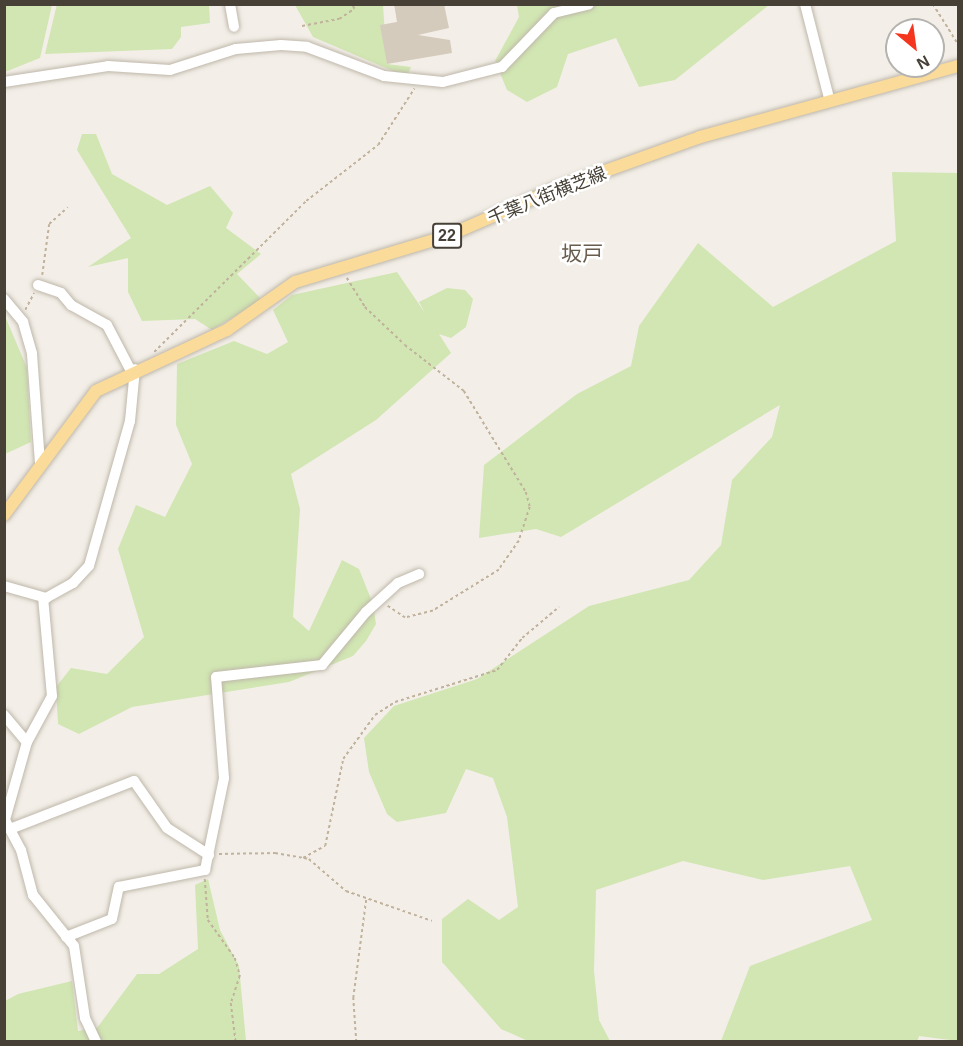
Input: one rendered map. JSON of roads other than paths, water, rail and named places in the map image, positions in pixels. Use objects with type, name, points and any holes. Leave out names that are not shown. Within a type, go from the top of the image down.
[{"type":"main road","name":"千葉八街横芝線","points":[[4,515],[96,391],[133,370],[226,330],[295,282],[447,236],[555,189],[829,98],[958,66]]},
{"type":"street","points":[[230,4],[234,27]]},
{"type":"street","points":[[4,82],[108,66],[170,70],[236,49],[281,45],[307,47],[384,76],[420,82],[502,67],[554,13],[589,4]]},
{"type":"street","points":[[805,4],[829,98]]},
{"type":"street","points":[[4,586],[43,598],[82,575],[97,548],[130,421],[133,370],[107,325],[71,305],[61,293],[38,285]]},
{"type":"street","points":[[4,299],[19,317],[37,381],[40,464]]},
{"type":"street","points":[[66,937],[112,919],[119,887],[204,870],[224,778],[216,677],[322,665],[398,583],[419,574]]},
{"type":"street","points":[[43,598],[52,696],[27,742],[10,793],[5,820],[7,834],[16,842],[33,895],[66,937],[81,969],[85,1017],[96,1041]]},
{"type":"street","points":[[4,715],[27,742]]},
{"type":"street","points":[[7,834],[134,781],[167,828],[209,855]]},
{"type":"district","name":"坂戸","points":[[582,254]]}]
